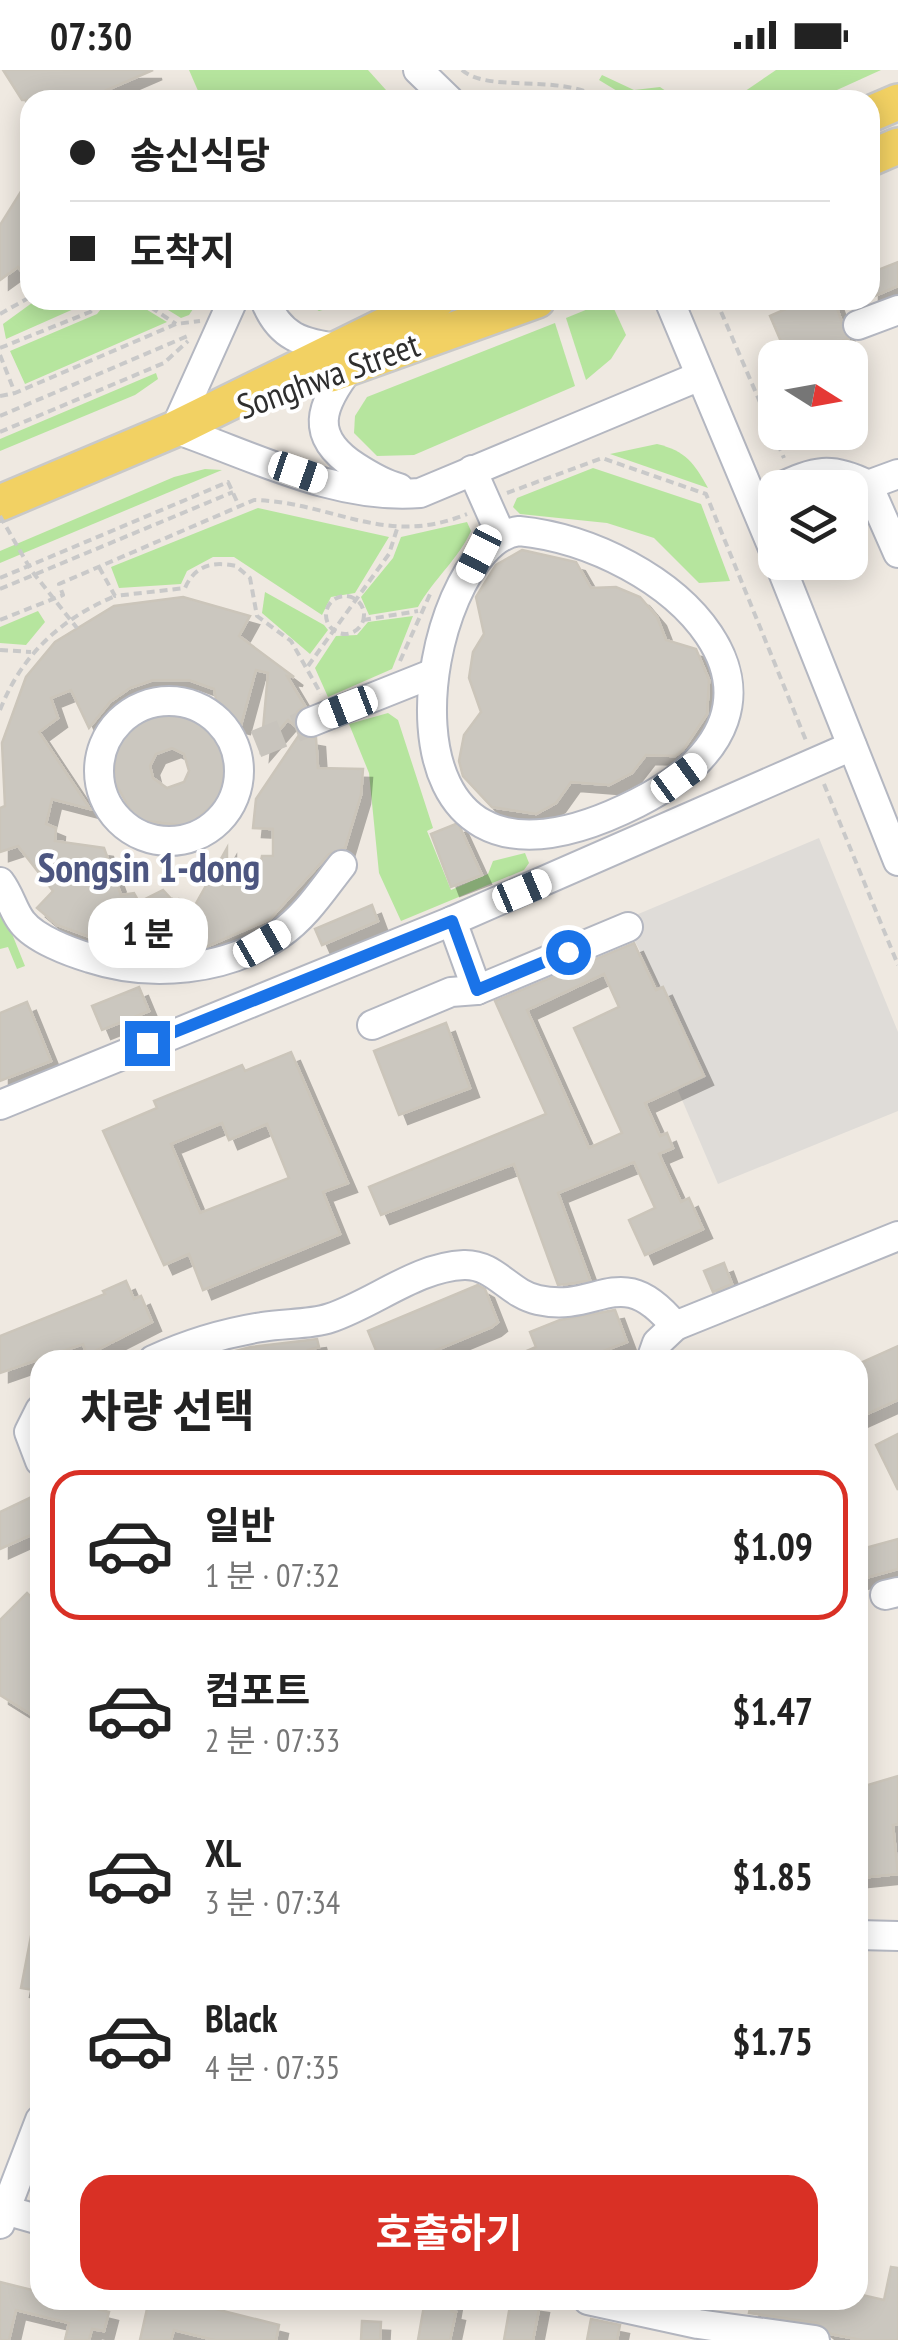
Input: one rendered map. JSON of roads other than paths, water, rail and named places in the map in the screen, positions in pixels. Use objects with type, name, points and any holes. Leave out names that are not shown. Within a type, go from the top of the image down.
[{"type":"main road","name":"Songhwa Street","points":[[345,357],[421,310]]},
{"type":"main road","name":"Songhwa Street","points":[[0,503],[345,357],[504,310]]},
{"type":"street","points":[[229,310],[175,429],[345,489],[382,496],[420,493],[700,376]]},
{"type":"street","points":[[270,310],[276,324],[293,338],[345,357],[324,412],[324,432],[335,453],[385,485],[420,493]]},
{"type":"street","points":[[673,310],[700,376],[762,470]]},
{"type":"street","points":[[858,324],[898,310]]},
{"type":"street","points":[[472,470],[484,518],[479,554],[453,605],[434,672],[430,731],[439,770],[455,799],[475,820],[538,834],[572,830],[618,813],[674,782],[715,744],[730,696],[726,668],[714,645],[664,583],[618,557],[484,518]]},
{"type":"street","points":[[898,474],[868,484],[898,553]]},
{"type":"street","points":[[786,580],[898,861]]},
{"type":"street","points":[[318,712],[434,672]]},
{"type":"street","points":[[172,700],[200,707],[246,747],[235,794],[220,819],[196,836],[167,841],[139,834],[116,816],[102,790],[104,747],[119,722],[143,706],[172,700]]},
{"type":"street","points":[[0,1105],[452,921],[852,746]]},
{"type":"street","points":[[618,813],[626,846]]},
{"type":"street","points":[[0,882],[23,924],[71,952],[117,967],[162,971],[242,956],[282,933],[309,908],[342,866]]},
{"type":"street","points":[[452,921],[477,990]]},
{"type":"street","points":[[372,1024],[451,992],[477,990],[628,927]]},
{"type":"street","points":[[242,956],[258,997]]},
{"type":"street","points":[[655,1350],[657,1342],[675,1326],[898,1236]]},
{"type":"street","points":[[176,1350],[260,1327],[328,1319],[440,1268],[468,1264],[492,1271],[534,1300],[558,1303],[631,1292],[653,1300],[675,1326]]},
{"type":"street","points":[[868,1935],[898,1936]]},
{"type":"street","points":[[30,2146],[2,2217],[30,2219]]},
{"type":"street","points":[[634,2310],[698,2324],[730,2322],[815,2340]]},
{"type":"tunnel","points":[[256,744],[311,722]]},
{"type":"district","name":"Songsin 1-dong","points":[[149,867]]}]
